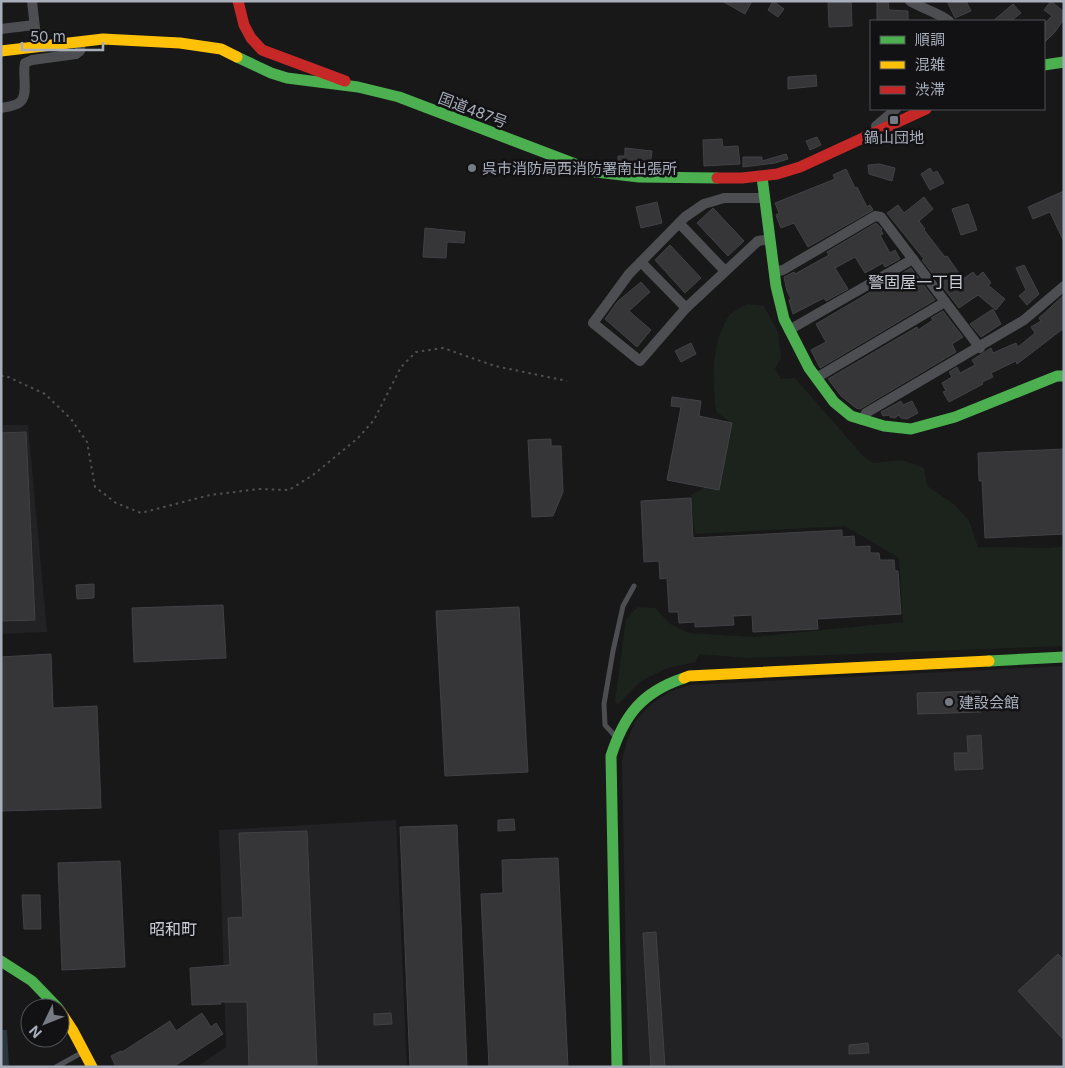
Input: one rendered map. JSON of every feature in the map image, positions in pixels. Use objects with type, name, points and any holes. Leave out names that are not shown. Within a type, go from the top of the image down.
[{"type":"main road","points":[[238,1],[244,26],[251,38],[262,50],[358,87]]},
{"type":"main road","name":"国道487号","points":[[1,51],[103,39],[180,43],[221,49],[271,73],[287,78],[358,87],[398,97],[596,172],[638,177],[762,177],[777,174],[800,167],[924,110]]},
{"type":"main road","points":[[1045,65],[1064,62]]},
{"type":"main road","points":[[762,177],[774,272],[784,318],[809,368],[834,402],[851,416],[884,426],[911,429],[955,417],[1057,376],[1064,376]]},
{"type":"main road","points":[[617,1067],[611,756],[616,737],[625,718],[645,697],[670,682],[689,676],[1064,657]]},
{"type":"main road","points":[[1,961],[22,971],[49,998]]},
{"type":"main road","points":[[70,1028],[92,1067]]},
{"type":"street","points":[[32,1],[36,46]]},
{"type":"street","points":[[910,1],[922,8],[935,12],[947,20]]},
{"type":"street","points":[[1,29],[34,25]]},
{"type":"street","points":[[1,108],[20,103],[25,96],[23,70],[26,64],[32,60],[76,54],[80,50],[80,42]]},
{"type":"street","points":[[864,136],[895,110]]},
{"type":"street","points":[[764,198],[724,198],[704,204],[685,217],[629,274],[593,323],[640,361],[686,308],[725,271],[758,241],[770,240]]},
{"type":"street","points":[[774,272],[783,270],[875,216],[882,218],[980,348]]},
{"type":"street","points":[[679,223],[725,271]]},
{"type":"street","points":[[790,330],[913,259]]},
{"type":"street","points":[[641,262],[686,308]]},
{"type":"street","points":[[862,420],[866,413],[980,348],[1024,320],[1064,286]]},
{"type":"street","points":[[816,378],[945,302]]},
{"type":"lane","points":[[616,737],[606,725],[604,704],[623,606],[634,586]]},
{"type":"lane","points":[[57,1067],[84,1052]]},
{"type":"path","points":[[1,376],[6,376],[45,394],[71,419],[87,442],[95,487],[116,503],[141,513],[210,495],[259,488],[289,490],[313,475],[358,438],[374,420],[401,367],[416,352],[443,348],[495,366],[567,381]]},
{"type":"shaded area","points":[[747,304],[764,306],[778,332],[781,358],[775,369],[781,379],[795,378],[863,456],[873,463],[902,460],[924,468],[927,486],[955,505],[969,521],[978,547],[1050,548],[1064,546],[1064,646],[747,658],[699,654],[695,662],[667,668],[641,681],[618,704],[615,702],[626,619],[638,607],[655,608],[670,624],[689,633],[753,637],[903,622],[899,558],[845,526],[695,534],[691,495],[722,478],[731,423],[716,411],[714,363],[718,339],[729,315]]},
{"type":"shaded area","points":[[1,425],[28,425],[47,632],[1,634]]},
{"type":"shaded area","points":[[1064,666],[1064,1067],[628,1067],[622,761],[627,741],[636,720],[650,705],[669,692],[690,685]]},
{"type":"shaded area","points":[[396,820],[407,1067],[197,1067],[226,1047],[219,830]]},
{"type":"shaded area","points":[[1,1030],[7,1030],[9,1067],[1,1067]]},
{"type":"building","points":[[722,1],[752,1],[745,14]]},
{"type":"building","points":[[773,1],[784,9],[778,17],[768,10]]},
{"type":"building","points":[[828,1],[851,1],[852,26],[829,27]]},
{"type":"building","points":[[877,1],[888,1],[889,10],[908,11],[908,20],[877,20]]},
{"type":"building","points":[[947,1],[966,1],[971,11],[955,18]]},
{"type":"building","points":[[1051,1],[1064,12],[1064,19],[1045,42],[1045,23],[1052,16],[1044,10]]},
{"type":"building","points":[[1013,4],[1021,13],[1012,20],[994,20]]},
{"type":"building","points":[[816,75],[817,86],[788,89],[788,77]]},
{"type":"building","points":[[817,137],[821,145],[810,150],[806,141]]},
{"type":"building","points":[[722,139],[723,147],[738,146],[740,164],[704,166],[703,140]]},
{"type":"building","points":[[625,148],[652,151],[650,166],[618,163],[618,156],[625,156]]},
{"type":"building","points":[[786,154],[788,159],[775,163],[743,167],[743,157],[762,157],[762,161]]},
{"type":"building","points":[[879,164],[895,168],[892,181],[869,174],[868,165]]},
{"type":"building","points":[[930,168],[933,173],[937,171],[944,183],[930,190],[921,174]]},
{"type":"building","points":[[846,169],[867,207],[870,205],[873,210],[808,247],[794,223],[781,228],[776,215],[779,213],[775,203],[835,179],[833,175]]},
{"type":"building","points":[[1064,191],[1064,242],[1050,212],[1033,219],[1028,207]]},
{"type":"building","points":[[924,197],[933,209],[919,221],[924,230],[945,257],[947,256],[963,279],[973,272],[977,277],[983,272],[991,283],[988,285],[1005,299],[996,310],[978,295],[959,308],[922,260],[924,259],[887,213],[898,205],[904,213]]},
{"type":"building","points":[[657,202],[662,223],[641,228],[636,207]]},
{"type":"building","points":[[968,204],[977,230],[961,235],[952,209]]},
{"type":"building","points":[[713,208],[744,241],[728,256],[697,223]]},
{"type":"building","points":[[876,223],[882,229],[883,234],[880,235],[890,253],[895,250],[900,259],[885,267],[883,263],[865,273],[855,257],[835,268],[848,289],[826,301],[824,298],[793,314],[789,300],[791,299],[784,277],[794,272],[795,274],[829,255],[827,252]]},
{"type":"building","points":[[425,228],[465,232],[464,243],[447,242],[446,258],[423,257]]},
{"type":"building","points":[[670,245],[701,278],[685,293],[655,260]]},
{"type":"building","points":[[1024,265],[1039,294],[1027,305],[1019,296],[1026,290],[1016,268]]},
{"type":"building","points":[[911,268],[935,300],[820,368],[811,350],[826,342],[816,324]]},
{"type":"building","points":[[641,282],[650,292],[629,311],[651,330],[637,347],[605,319],[618,301]]},
{"type":"building","points":[[1064,295],[1064,328],[1017,364],[1016,361],[991,373],[993,377],[982,382],[983,384],[949,402],[943,392],[946,391],[942,383],[952,377],[949,372],[957,367],[960,373],[975,365],[972,360],[991,348],[993,353],[1016,343],[1018,347],[1035,333],[1031,327],[1041,321],[1039,318]]},
{"type":"building","points":[[993,309],[1001,324],[981,337],[970,324]]},
{"type":"building","points":[[943,311],[963,337],[952,344],[956,352],[860,409],[841,396],[828,379],[917,327],[918,330],[933,320],[931,318]]},
{"type":"building","points":[[691,343],[696,354],[681,362],[675,351]]},
{"type":"building","points":[[672,397],[701,401],[699,416],[732,423],[719,490],[667,480],[681,407],[671,406]]},
{"type":"building","points":[[901,401],[903,405],[912,401],[918,413],[907,419],[901,418],[899,415],[895,418],[889,415],[883,416],[881,412]]},
{"type":"building","points":[[26,432],[35,620],[1,621],[1,433]]},
{"type":"building","points":[[551,439],[551,446],[561,446],[563,492],[553,516],[532,517],[528,440]]},
{"type":"building","points":[[1064,449],[1064,534],[985,538],[982,481],[979,481],[978,453]]},
{"type":"building","points":[[691,498],[693,538],[842,530],[842,537],[854,536],[855,547],[870,546],[870,553],[879,553],[880,560],[894,560],[895,571],[898,571],[901,614],[817,619],[818,629],[753,632],[752,615],[733,616],[734,625],[695,627],[695,622],[679,623],[678,612],[669,612],[667,578],[660,579],[659,561],[644,562],[641,501]]},
{"type":"building","points":[[94,584],[94,598],[77,599],[76,585]]},
{"type":"building","points":[[223,605],[226,658],[134,662],[132,608]]},
{"type":"building","points":[[519,607],[528,772],[445,776],[436,611]]},
{"type":"building","points":[[51,654],[53,708],[97,706],[101,808],[1,811],[1,657]]},
{"type":"building","name":"建設会館","points":[[980,691],[981,712],[918,714],[917,693]]},
{"type":"building","points":[[981,735],[983,769],[955,770],[954,753],[968,753],[967,736]]},
{"type":"building","points":[[514,819],[515,830],[498,831],[498,820]]},
{"type":"building","points":[[457,825],[467,1067],[410,1067],[400,827]]},
{"type":"building","points":[[307,831],[317,1067],[249,1067],[247,1002],[192,1005],[190,968],[230,965],[228,918],[243,917],[239,833]]},
{"type":"building","points":[[558,858],[568,1067],[489,1067],[481,894],[503,893],[502,860]]},
{"type":"building","points":[[120,861],[125,967],[62,970],[58,863]]},
{"type":"building","points":[[22,895],[40,895],[41,929],[24,929]]},
{"type":"building","points":[[656,932],[665,1067],[651,1067],[643,933]]},
{"type":"building","points":[[1058,954],[1064,960],[1064,1040],[1018,991]]},
{"type":"building","points":[[202,1013],[211,1027],[216,1023],[223,1034],[173,1067],[116,1067],[111,1056],[122,1052],[170,1021],[176,1031]]},
{"type":"building","points":[[391,1013],[392,1024],[374,1025],[374,1014]]},
{"type":"building","points":[[868,1043],[869,1053],[849,1054],[849,1045]]},
{"type":"traffic: fast","points":[[237,57],[271,73],[287,78],[358,87],[399,97],[596,172],[639,177],[717,178]]},
{"type":"traffic: fast","points":[[1045,65],[1064,62]]},
{"type":"traffic: fast","points":[[762,177],[776,286],[784,319],[809,368],[834,402],[851,416],[884,426],[911,429],[955,417],[1057,376],[1064,376]]},
{"type":"traffic: fast","points":[[989,661],[1064,657]]},
{"type":"traffic: fast","points":[[617,1067],[611,756],[622,728],[637,707],[657,690],[684,678]]},
{"type":"traffic: fast","points":[[1,961],[32,981],[48,998]]},
{"type":"traffic: slow","points":[[1,51],[103,39],[180,43],[221,49],[237,57]]},
{"type":"traffic: slow","points":[[684,678],[689,676],[989,661]]},
{"type":"traffic: slow","points":[[70,1026],[92,1067]]},
{"type":"traffic: jam","points":[[238,1],[244,25],[251,38],[262,50],[345,81]]},
{"type":"traffic: jam","points":[[717,178],[742,178],[777,174],[800,167],[924,110]]},
{"type":"place","name":"鍋山団地","points":[[894,120]]},
{"type":"place","name":"呉市消防局西消防署南出張所","points":[[472,168]]},
{"type":"place","name":"建設会館","points":[[949,702]]},
{"type":"district","name":"警固屋一丁目","points":[[916,282]]},
{"type":"district","name":"昭和町","points":[[173,929]]}]
